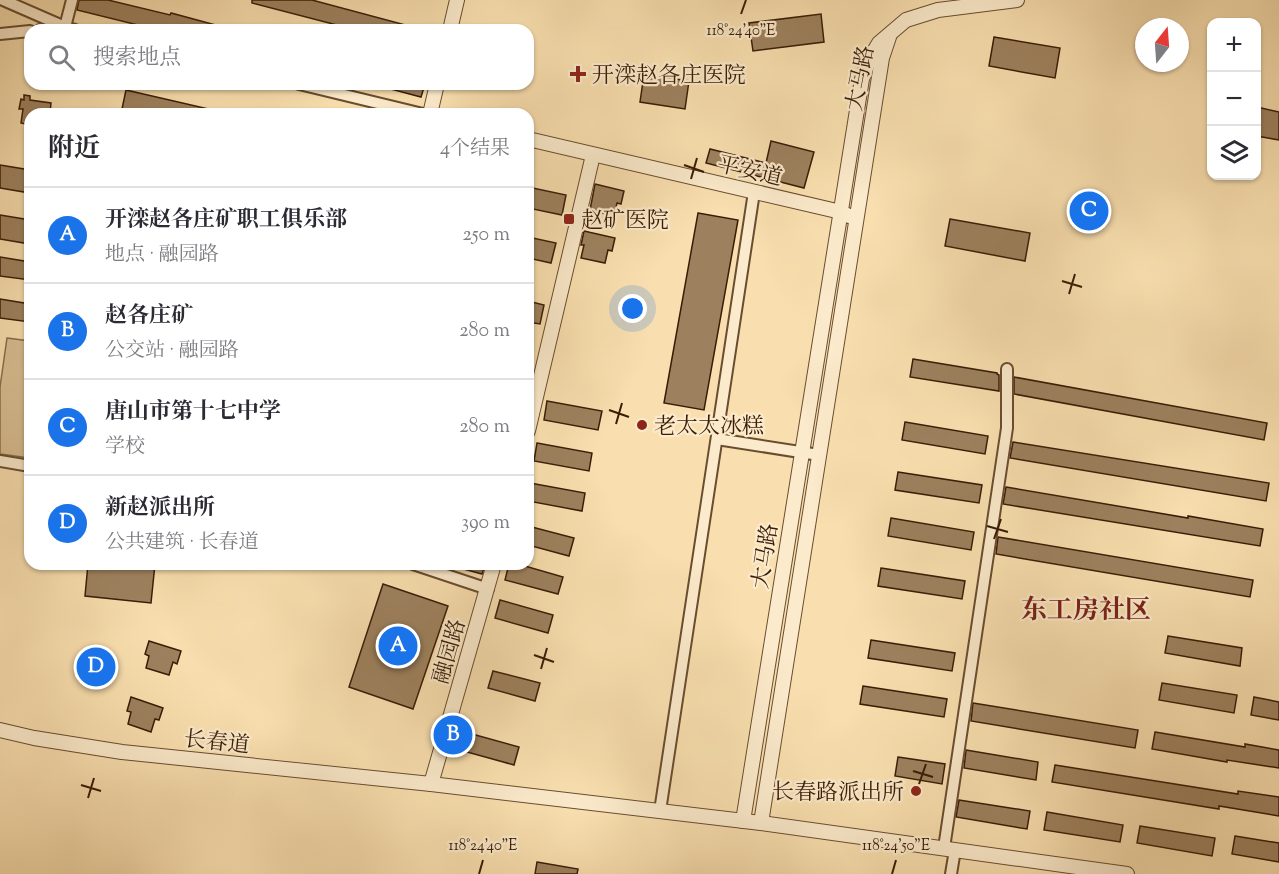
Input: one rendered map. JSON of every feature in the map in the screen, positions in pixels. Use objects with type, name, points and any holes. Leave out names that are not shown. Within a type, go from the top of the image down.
[{"type":"street","points":[[3,0],[58,24]]},
{"type":"street","points":[[70,24],[72,0]]},
{"type":"street","points":[[451,24],[457,0]]},
{"type":"street","points":[[891,32],[906,20],[938,10],[1017,0]]},
{"type":"street","points":[[0,34],[24,32]]},
{"type":"street","name":"大马路","points":[[742,820],[862,79],[879,43],[891,32]]},
{"type":"street","name":"大马路","points":[[761,823],[882,58],[891,32]]},
{"type":"street","points":[[324,90],[398,108]]},
{"type":"street","points":[[431,108],[436,90]]},
{"type":"street","name":"平安道","points":[[534,140],[841,212],[856,219]]},
{"type":"street","points":[[534,406],[593,155]]},
{"type":"street","points":[[660,811],[754,192]]},
{"type":"street","points":[[951,874],[949,849],[1007,428],[1007,369]]},
{"type":"street","points":[[717,439],[819,455]]},
{"type":"street","points":[[0,461],[24,465]]},
{"type":"street","points":[[431,570],[488,589]]},
{"type":"street","name":"融园路","points":[[431,784],[493,570]]},
{"type":"street","name":"长春道","points":[[0,730],[34,738],[122,752],[431,784],[742,820],[1127,874]]},
{"type":"shaded area","points":[[7,338],[24,340],[24,457],[0,454],[0,387]]},
{"type":"building","points":[[79,0],[108,0],[212,24],[134,24],[77,10]]},
{"type":"building","points":[[252,0],[312,0],[402,24],[333,24],[252,3]]},
{"type":"building","points":[[821,14],[824,42],[753,51],[749,23]]},
{"type":"building","points":[[994,37],[1060,48],[1055,78],[989,66]]},
{"type":"building","points":[[644,74],[689,81],[685,109],[640,102]]},
{"type":"building","points":[[126,90],[204,108],[122,108]]},
{"type":"building","points":[[394,90],[423,90],[421,97]]},
{"type":"building","points":[[24,95],[30,96],[30,100],[51,103],[50,108],[24,108],[24,124],[21,123],[23,109],[19,109],[21,99],[24,100]]},
{"type":"building","points":[[1261,108],[1279,112],[1279,140],[1261,137]]},
{"type":"building","points":[[771,141],[814,152],[804,188],[706,163],[710,149],[766,163]]},
{"type":"building","points":[[0,165],[24,169],[24,192],[0,188]]},
{"type":"building","points":[[595,184],[624,191],[621,204],[617,203],[614,216],[590,210]]},
{"type":"building","points":[[534,188],[566,195],[562,215],[534,209]]},
{"type":"building","points":[[698,213],[738,220],[704,410],[664,403]]},
{"type":"building","points":[[0,215],[24,219],[24,243],[0,239]]},
{"type":"building","points":[[950,219],[1030,233],[1025,261],[945,246]]},
{"type":"building","points":[[584,231],[615,238],[612,251],[608,250],[605,263],[581,258]]},
{"type":"building","points":[[534,238],[556,243],[551,263],[534,259]]},
{"type":"building","points":[[0,257],[24,261],[24,279],[0,276]]},
{"type":"building","points":[[0,299],[24,303],[24,321],[0,318]]},
{"type":"building","points":[[534,302],[544,305],[540,324],[534,323]]},
{"type":"building","points":[[913,359],[997,373],[999,391],[910,377]]},
{"type":"building","points":[[1014,377],[1267,423],[1264,440],[1014,394]]},
{"type":"building","points":[[547,401],[602,411],[598,430],[544,420]]},
{"type":"building","points":[[905,422],[988,436],[985,454],[902,440]]},
{"type":"building","points":[[1013,442],[1269,483],[1266,501],[1010,458]]},
{"type":"building","points":[[537,443],[592,453],[589,471],[534,461]]},
{"type":"building","points":[[898,472],[982,485],[979,503],[895,490]]},
{"type":"building","points":[[534,484],[585,493],[582,511],[534,502]]},
{"type":"building","points":[[1006,487],[1263,529],[1260,546],[1003,504]]},
{"type":"building","points":[[891,518],[974,532],[971,550],[888,536]]},
{"type":"building","points":[[534,528],[574,538],[569,556],[534,547]]},
{"type":"building","points":[[998,537],[1253,580],[1250,597],[996,554]]},
{"type":"building","points":[[881,568],[965,581],[962,599],[878,586]]},
{"type":"building","points":[[534,569],[563,577],[558,594],[505,580],[508,570]]},
{"type":"building","points":[[87,570],[154,570],[151,603],[85,596]]},
{"type":"building","points":[[467,570],[483,570],[482,574]]},
{"type":"building","points":[[383,584],[448,606],[413,709],[349,687]]},
{"type":"building","points":[[500,600],[553,615],[548,633],[495,618]]},
{"type":"building","points":[[1168,636],[1242,648],[1240,666],[1165,653]]},
{"type":"building","points":[[871,640],[955,653],[952,671],[868,658]]},
{"type":"building","points":[[149,641],[181,651],[177,664],[173,662],[169,675],[146,668],[149,656],[145,654]]},
{"type":"building","points":[[493,671],[540,683],[535,701],[488,688]]},
{"type":"building","points":[[1162,683],[1237,695],[1234,713],[1159,700]]},
{"type":"building","points":[[863,686],[947,699],[944,717],[860,704]]},
{"type":"building","points":[[131,697],[163,708],[159,720],[155,719],[151,732],[128,724],[131,712],[127,711]]},
{"type":"building","points":[[1254,697],[1279,702],[1279,720],[1251,715]]},
{"type":"building","points":[[973,703],[1138,730],[1135,748],[971,721]]},
{"type":"building","points":[[1155,732],[1245,747],[1245,744],[1279,750],[1279,768],[1152,749]]},
{"type":"building","points":[[472,734],[519,747],[514,765],[467,752]]},
{"type":"building","points":[[966,750],[1038,762],[1036,780],[964,768]]},
{"type":"building","name":"长春路派出所","points":[[898,757],[945,764],[942,784],[895,776]]},
{"type":"building","points":[[1055,765],[1238,794],[1238,791],[1279,797],[1279,816],[1219,806],[1219,809],[1052,782]]},
{"type":"building","points":[[959,800],[1030,811],[1027,829],[956,817]]},
{"type":"building","points":[[1047,812],[1123,825],[1120,842],[1044,830]]},
{"type":"building","points":[[1140,826],[1215,838],[1212,856],[1137,843]]},
{"type":"building","points":[[1235,836],[1279,843],[1279,862],[1232,854]]},
{"type":"building","points":[[537,862],[578,869],[577,874],[535,874]]},
{"type":"place","name":"开滦赵各庄医院","points":[[578,74]]},
{"type":"place","name":"唐山市第十七中学","points":[[1089,211]]},
{"type":"place","name":"赵矿医院","points":[[569,219]]},
{"type":"place","name":"老太太冰糕","points":[[642,425]]},
{"type":"place","name":"开滦赵各庄矿职工俱乐部","points":[[398,646]]},
{"type":"place","name":"新赵派出所","points":[[96,667]]},
{"type":"place","name":"赵各庄矿","points":[[453,735]]},
{"type":"place","name":"长春路派出所","points":[[916,791]]},
{"type":"district","name":"东工房社区","points":[[1086,609]]}]
